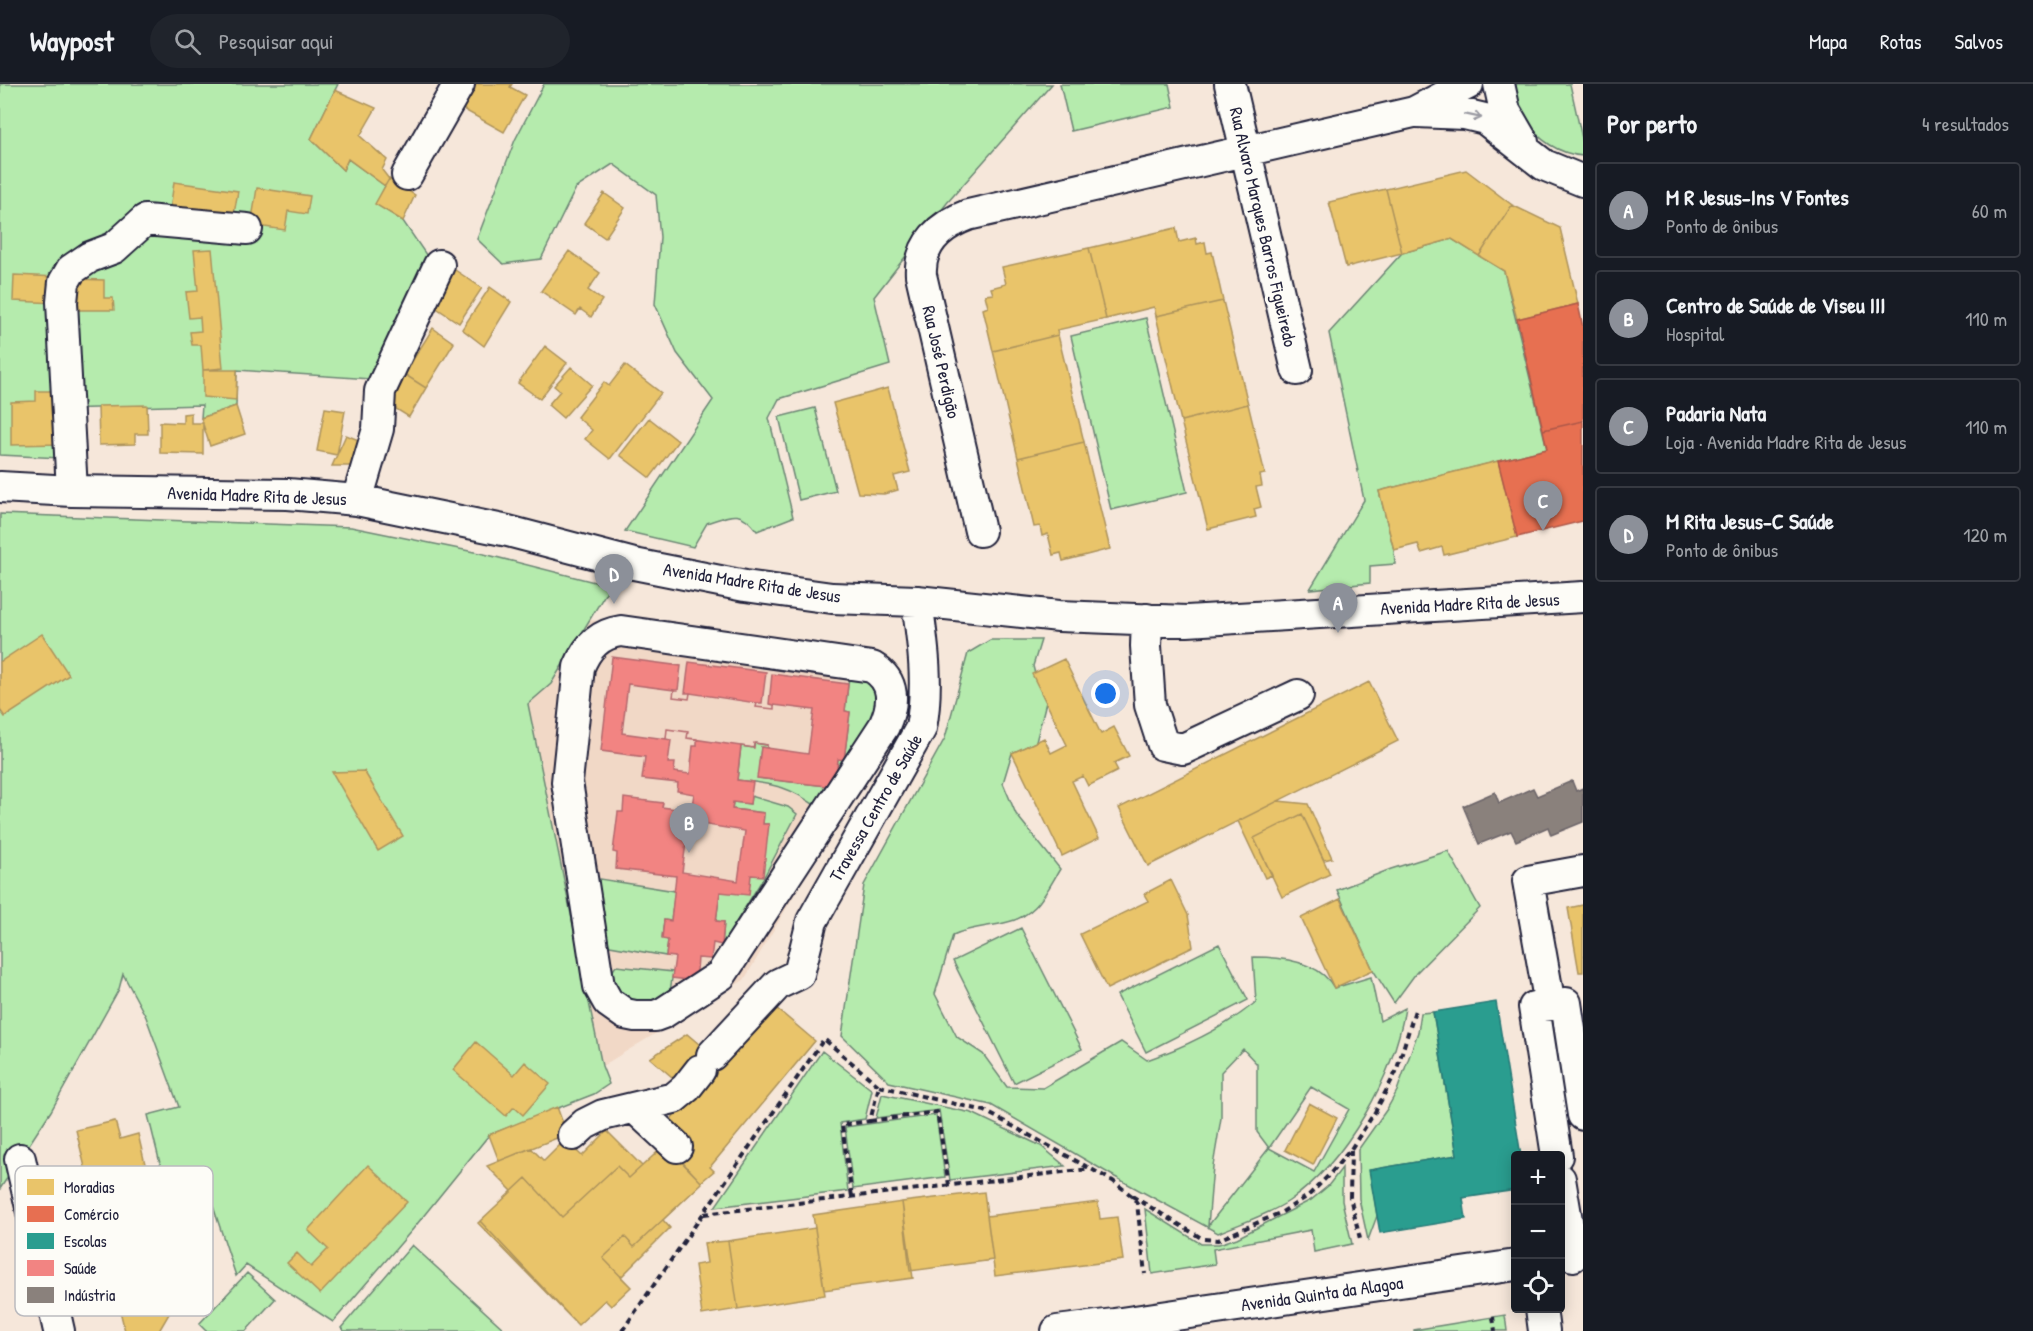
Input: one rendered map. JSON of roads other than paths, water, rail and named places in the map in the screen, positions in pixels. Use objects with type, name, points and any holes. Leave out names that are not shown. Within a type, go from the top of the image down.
[{"type":"street","points":[[406,175],[459,84]]},
{"type":"street","name":"Rua Alvaro Marques Barros Figueiredo","points":[[1230,84],[1297,370]]},
{"type":"street","points":[[1414,112],[1468,84]]},
{"type":"street","points":[[1499,84],[1505,111],[1511,122],[1525,145],[1544,165]]},
{"type":"street","points":[[1414,112],[1453,113],[1485,119],[1544,165],[1583,181]]},
{"type":"street","name":"Rua José Perdigão","points":[[980,531],[921,275],[920,266],[927,246],[940,230],[968,215],[1414,112]]},
{"type":"street","points":[[72,491],[62,302],[64,282],[71,270],[90,257],[114,248],[146,220],[248,229]]},
{"type":"street","points":[[357,500],[378,429],[380,391],[439,265]]},
{"type":"street","name":"Avenida Madre Rita de Jesus","points":[[0,487],[72,491],[288,494],[357,500],[508,531],[634,564],[745,586],[832,598],[917,601],[1059,616],[1186,621],[1583,597]]},
{"type":"street","name":"Travessa Centro de Saúde","points":[[635,1108],[674,1098],[686,1088],[778,984],[799,974],[812,921],[921,728],[926,703],[925,653],[917,601]]},
{"type":"street","points":[[1147,619],[1150,705],[1163,745],[1183,749],[1298,695]]},
{"type":"street","points":[[621,631],[872,668],[888,682],[892,698],[884,726],[766,906],[721,975],[663,1013],[645,1017],[625,1014],[608,1002],[603,994],[599,986],[567,782],[579,667],[589,647],[606,634],[621,631]]},
{"type":"street","points":[[1550,1005],[1528,880],[1583,871]]},
{"type":"street","points":[[766,906],[812,921]]},
{"type":"street","points":[[1556,1151],[1534,1007],[1566,1003],[1583,1115]]},
{"type":"street","points":[[573,1135],[585,1124],[603,1115],[635,1108],[676,1147]]},
{"type":"street","points":[[20,1159],[22,1166]]},
{"type":"street","points":[[1564,1205],[1572,1257]]},
{"type":"street","name":"Avenida Quinta da Alagoa","points":[[1058,1331],[1511,1266]]},
{"type":"street","points":[[1542,1313],[1544,1331]]},
{"type":"street","points":[[56,1316],[59,1331]]},
{"type":"place","name":"Padaria Nata","points":[[1543,531]]},
{"type":"place","name":"M Rita Jesus-C Saúde","points":[[614,604]]},
{"type":"place","name":"M R Jesus-Ins V Fontes","points":[[1338,633]]},
{"type":"place","name":"Centro de Saúde de Viseu III","points":[[689,853]]}]
